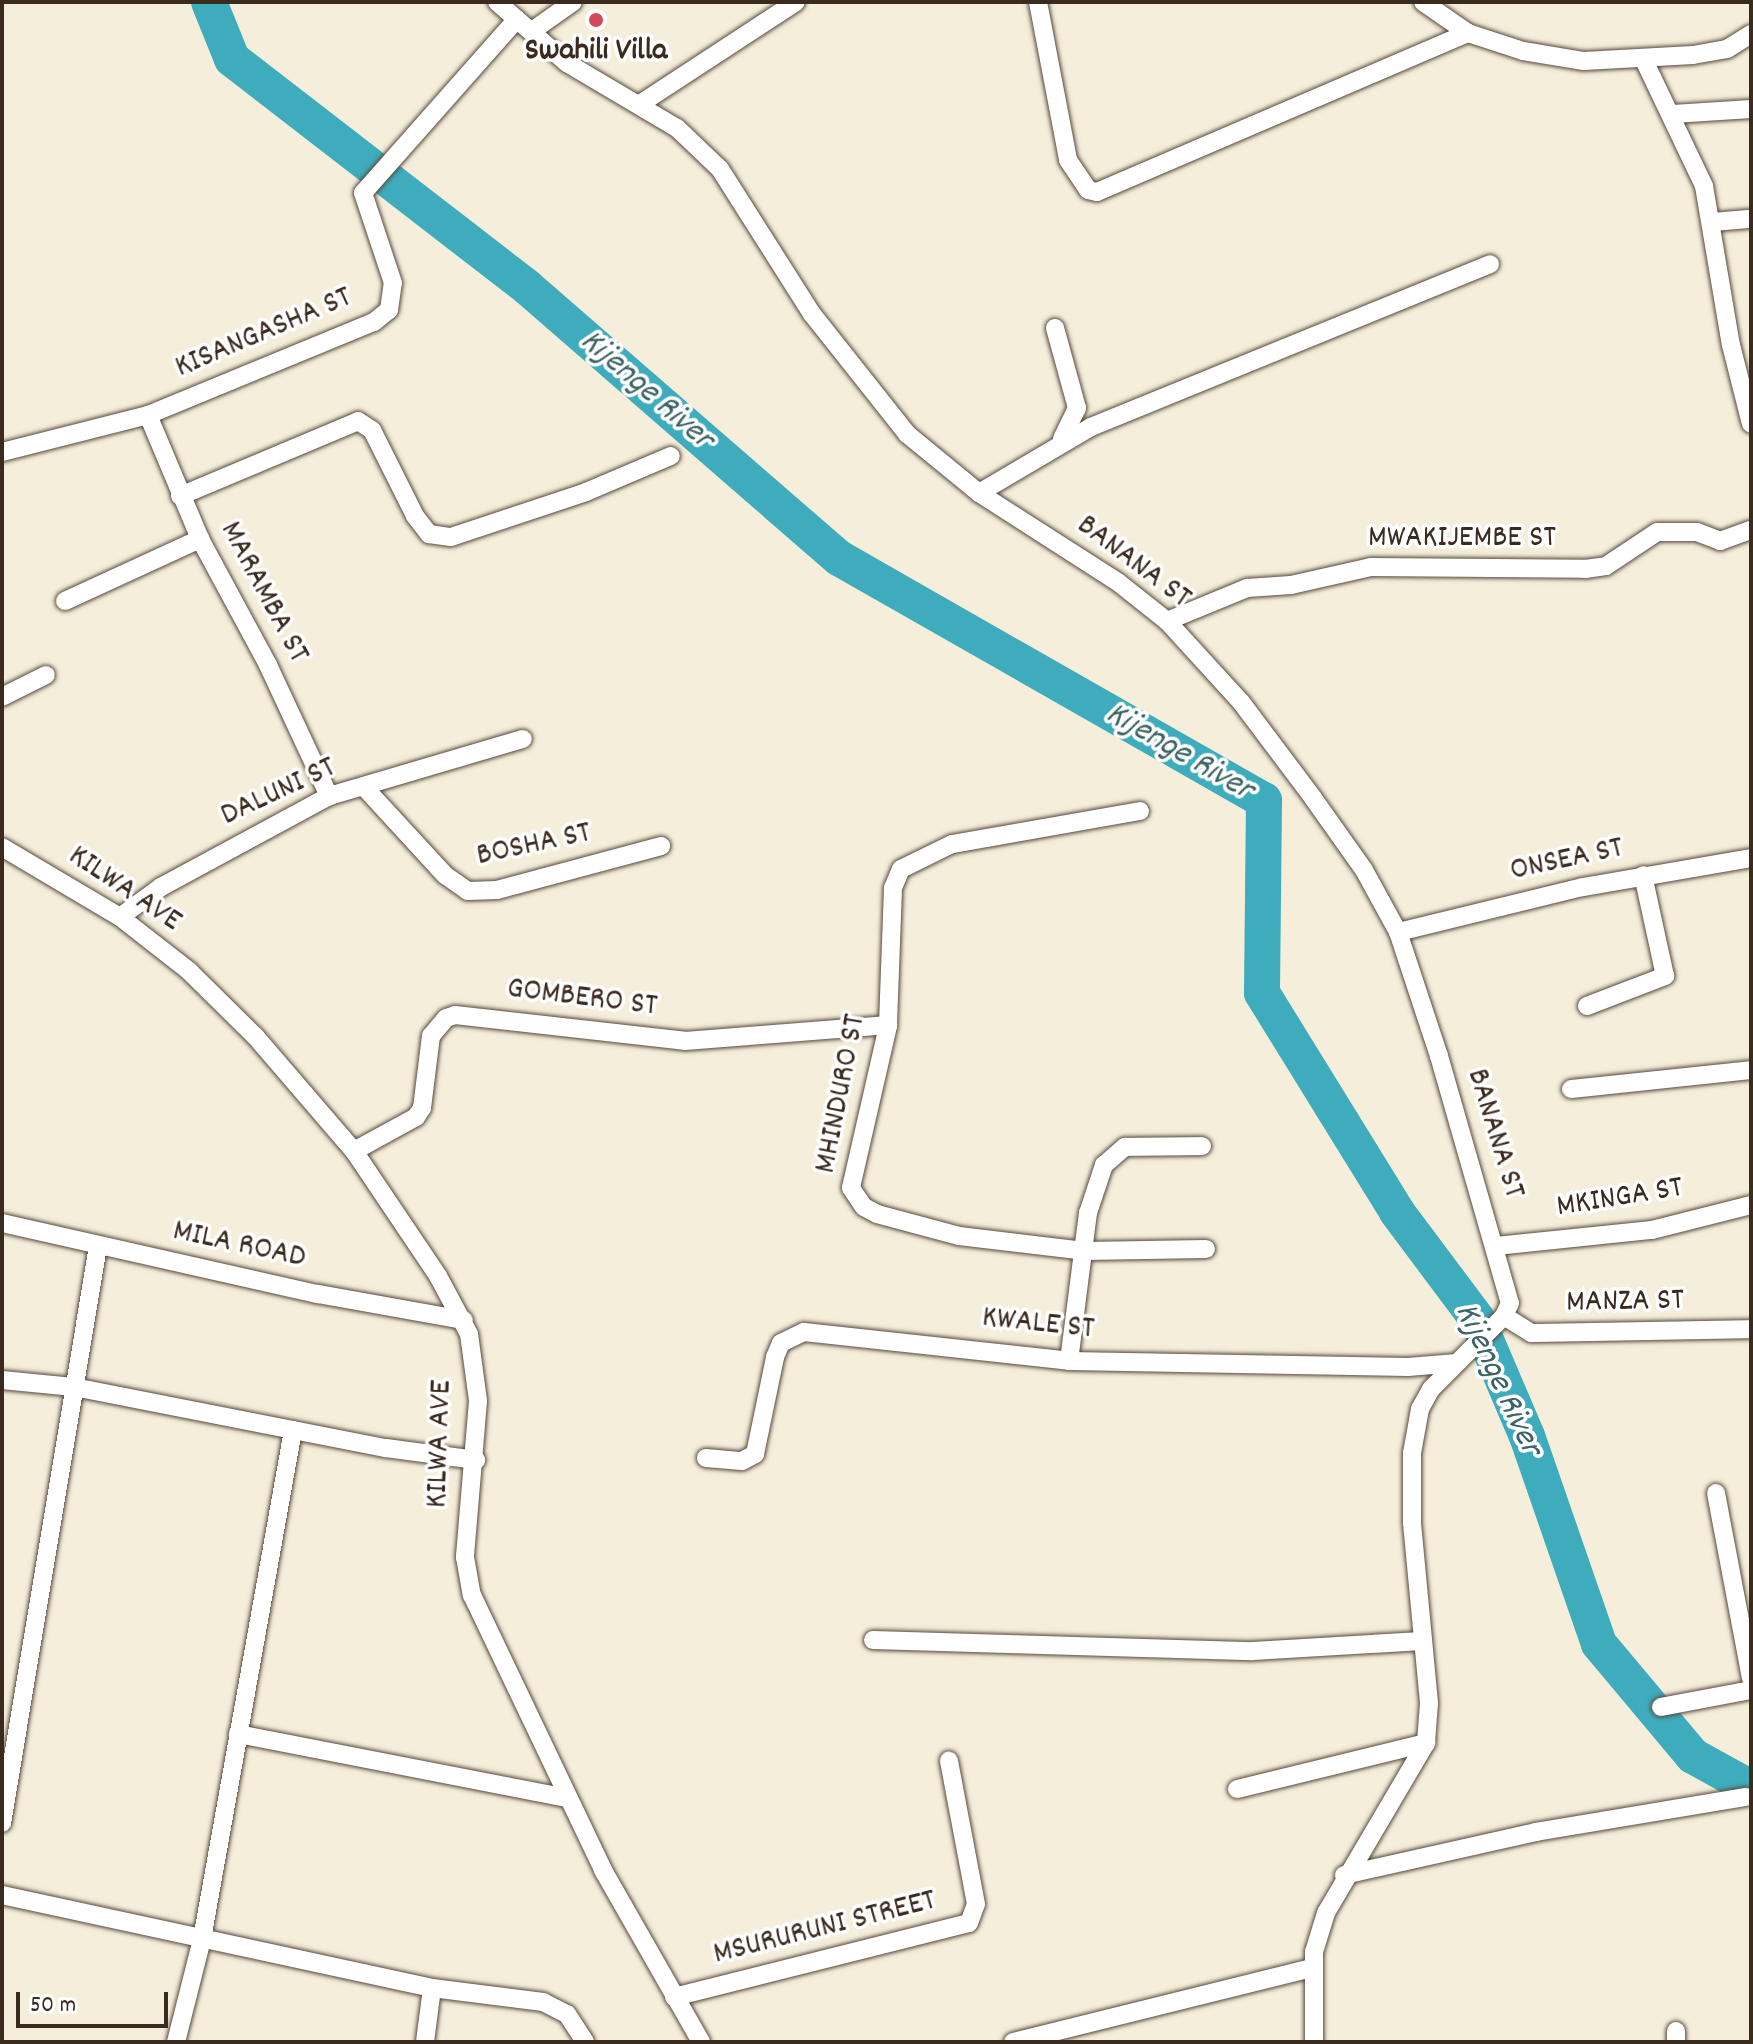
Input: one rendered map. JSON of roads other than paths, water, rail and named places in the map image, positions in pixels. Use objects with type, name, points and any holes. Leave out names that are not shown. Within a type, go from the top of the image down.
[{"type":"street","name":"BANANA ST","points":[[497,2],[567,63],[677,128],[720,169],[812,314],[879,404],[979,493],[1107,574],[1167,621],[1261,728],[1364,870],[1398,932],[1496,1246],[1510,1303],[1500,1320]]},
{"type":"street","points":[[532,31],[573,2]]},
{"type":"street","points":[[640,104],[796,2]]},
{"type":"street","points":[[1038,2],[1068,160],[1088,190],[1097,192],[1468,33]]},
{"type":"street","points":[[1423,2],[1468,33],[1523,51],[1584,61],[1727,49],[1751,34]]},
{"type":"street","name":"KISANGASHA ST","points":[[2,452],[148,415],[374,322],[389,310],[393,283],[363,193],[517,19]]},
{"type":"street","points":[[1643,58],[1673,114],[1704,186],[1713,222],[1731,345],[1751,424]]},
{"type":"street","points":[[1673,114],[1751,109]]},
{"type":"street","points":[[1713,222],[1751,219]]},
{"type":"street","points":[[979,493],[1060,442],[1217,371],[1490,264]]},
{"type":"street","points":[[1055,328],[1077,408],[1072,426],[1060,442]]},
{"type":"street","name":"MARAMBA ST","points":[[148,415],[200,539],[268,665],[329,796]]},
{"type":"street","points":[[180,496],[358,421],[372,430],[415,516],[429,534],[451,537],[586,492],[671,456]]},
{"type":"street","name":"MWAKIJEMBE ST","points":[[1167,621],[1247,588],[1291,585],[1371,567],[1585,569],[1606,566],[1657,532],[1697,532],[1720,541],[1751,530]]},
{"type":"street","points":[[65,601],[200,539]]},
{"type":"street","points":[[2,697],[46,675]]},
{"type":"street","name":"DALUNI ST","points":[[120,917],[171,881],[329,796],[365,788],[523,739]]},
{"type":"street","name":"BOSHA ST","points":[[365,788],[445,875],[468,891],[497,890],[661,846]]},
{"type":"street","name":"MHINDURO ST","points":[[1140,811],[952,844],[901,869],[893,888],[888,1025],[851,1178],[864,1207],[959,1236],[1084,1251],[1206,1249]]},
{"type":"street","name":"KILWA AVE","points":[[2,847],[120,917],[189,971],[255,1036],[354,1151],[464,1320],[478,1401],[467,1581],[568,1798],[701,2042]]},
{"type":"street","name":"ONSEA ST","points":[[1398,932],[1643,875],[1751,858]]},
{"type":"street","points":[[1587,1006],[1665,976],[1643,875]]},
{"type":"street","name":"GOMBERO ST","points":[[354,1151],[416,1117],[425,1091],[431,1036],[446,1018],[455,1015],[685,1041],[888,1025]]},
{"type":"street","points":[[1571,1089],[1751,1070]]},
{"type":"street","points":[[1069,1361],[1093,1187],[1114,1154],[1144,1145],[1202,1146]]},
{"type":"street","name":"MKINGA ST","points":[[1496,1246],[1652,1230],[1751,1205]]},
{"type":"street","name":"MILA ROAD","points":[[2,1223],[388,1309],[464,1320]]},
{"type":"street","points":[[2,1823],[98,1246]]},
{"type":"street","points":[[1314,2042],[1312,1968],[1319,1932],[1344,1875],[1409,1780],[1426,1743],[1429,1703],[1422,1641],[1412,1453],[1420,1409],[1457,1363],[1500,1320]]},
{"type":"street","name":"MANZA ST","points":[[1500,1320],[1531,1333],[1751,1329]]},
{"type":"street","name":"KWALE ST","points":[[706,1458],[742,1461],[755,1454],[775,1357],[781,1343],[804,1332],[1069,1361],[1408,1367],[1457,1363]]},
{"type":"street","points":[[2,1380],[74,1387],[293,1430],[476,1460]]},
{"type":"street","points":[[176,2042],[202,1939],[293,1430]]},
{"type":"street","points":[[1716,1493],[1748,1638],[1751,1679]]},
{"type":"street","points":[[873,1640],[1253,1651],[1422,1641]]},
{"type":"street","points":[[1661,1707],[1751,1690]]},
{"type":"street","points":[[238,1734],[568,1798]]},
{"type":"street","points":[[1237,1789],[1426,1743]]},
{"type":"street","name":"MSURURUNI STREET","points":[[674,1997],[969,1923],[976,1904],[949,1761]]},
{"type":"street","points":[[1344,1875],[1536,1832],[1746,1797]]},
{"type":"street","points":[[2,1895],[432,1988],[543,2002],[567,2014],[585,2042]]},
{"type":"street","points":[[1013,2042],[1312,1968]]},
{"type":"street","points":[[425,2042],[432,1988]]},
{"type":"waterway","name":"Kijenge River","points":[[209,2],[232,59],[527,287],[839,558],[1264,800],[1262,993],[1397,1212],[1477,1319],[1527,1436],[1599,1644],[1693,1756],[1751,1788]]},
{"type":"place","name":"Swahili Villa","points":[[596,20]]}]
